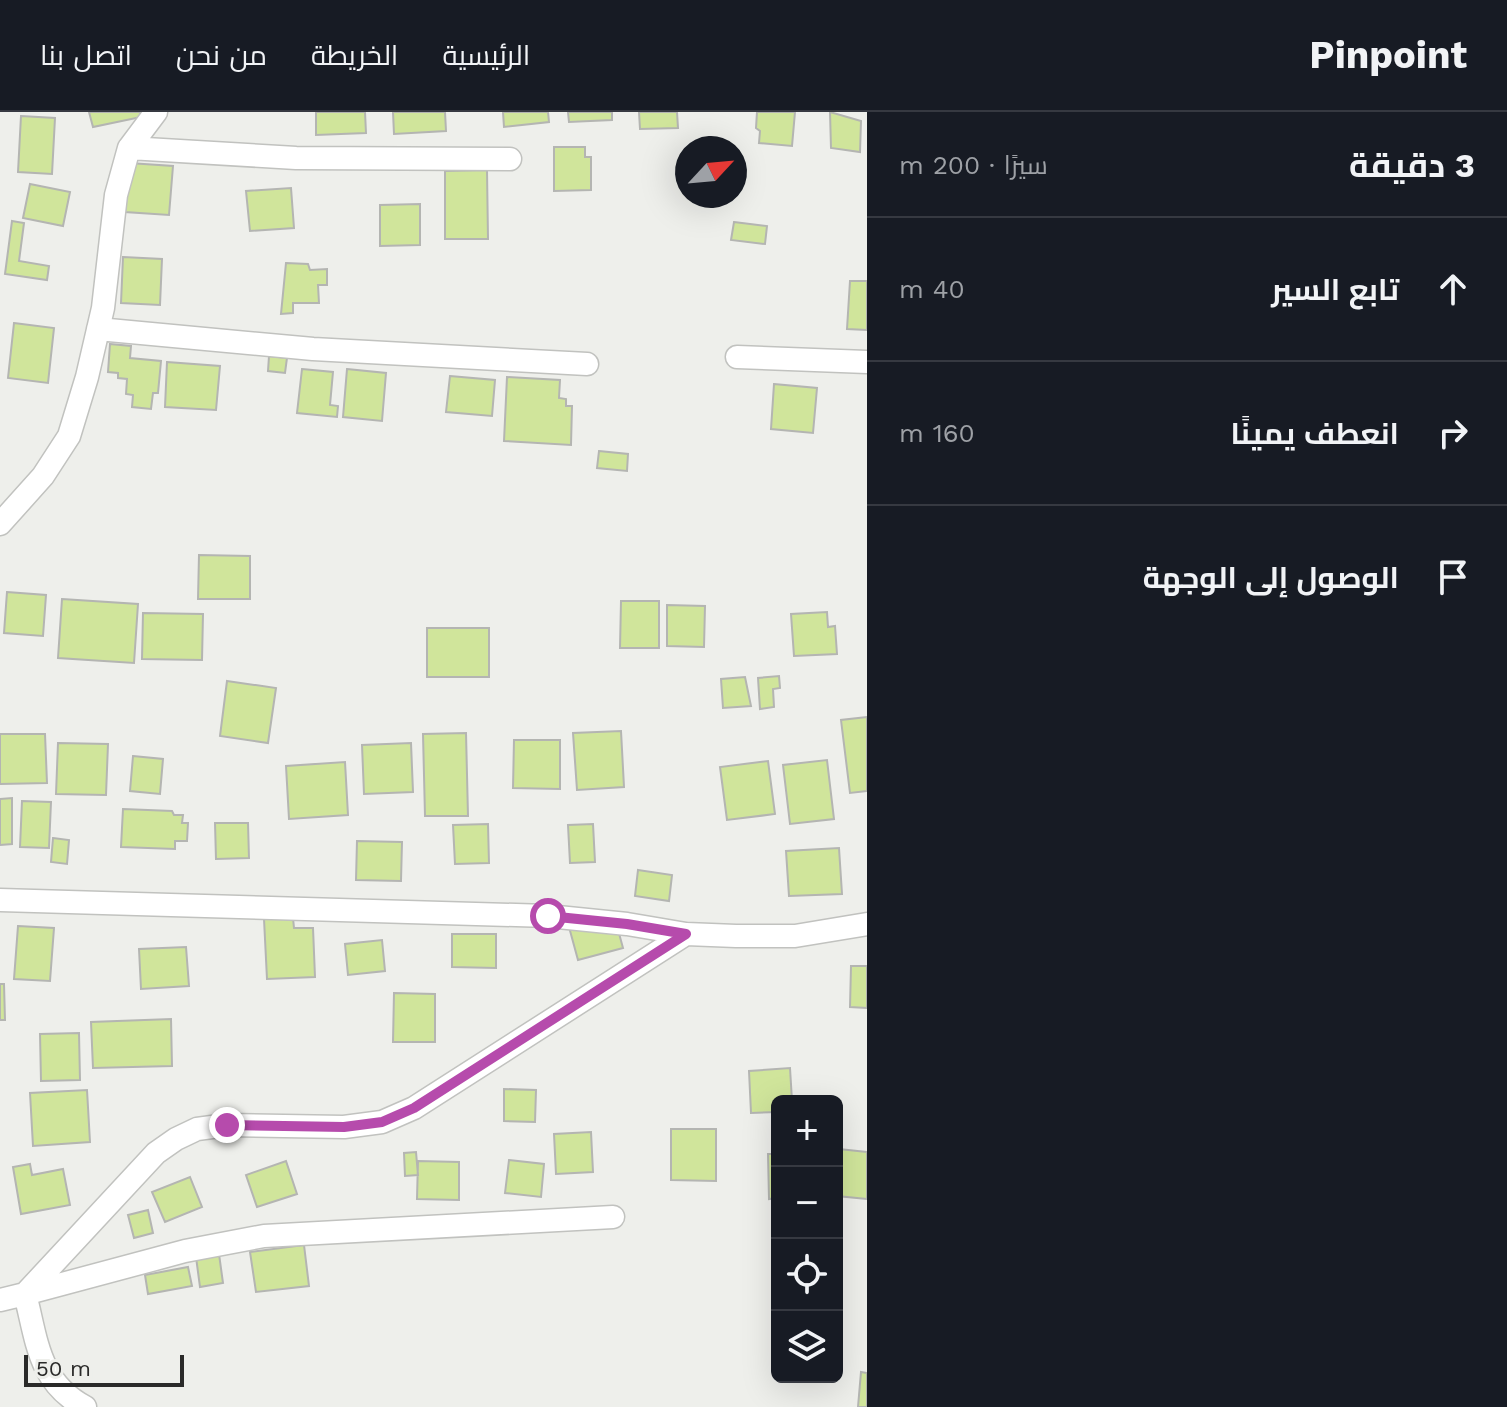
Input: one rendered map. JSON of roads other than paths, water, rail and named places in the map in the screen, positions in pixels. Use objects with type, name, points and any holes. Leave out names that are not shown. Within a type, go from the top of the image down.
[{"type":"street","points":[[0,524],[43,476],[69,436],[98,329],[112,248],[116,195],[129,148],[156,112]]},
{"type":"street","points":[[129,148],[296,158],[510,159]]},
{"type":"street","points":[[98,329],[313,349],[587,364]]},
{"type":"street","points":[[737,357],[867,362]]},
{"type":"street","points":[[0,900],[548,916],[686,934],[795,936],[867,924]]},
{"type":"street","points":[[25,1294],[156,1153],[176,1139],[197,1129],[227,1125],[344,1127],[382,1122],[414,1108],[686,934]]},
{"type":"street","points":[[0,1300],[185,1251],[264,1236],[613,1217]]},
{"type":"street","points":[[25,1294],[48,1376],[57,1389],[85,1407]]}]
